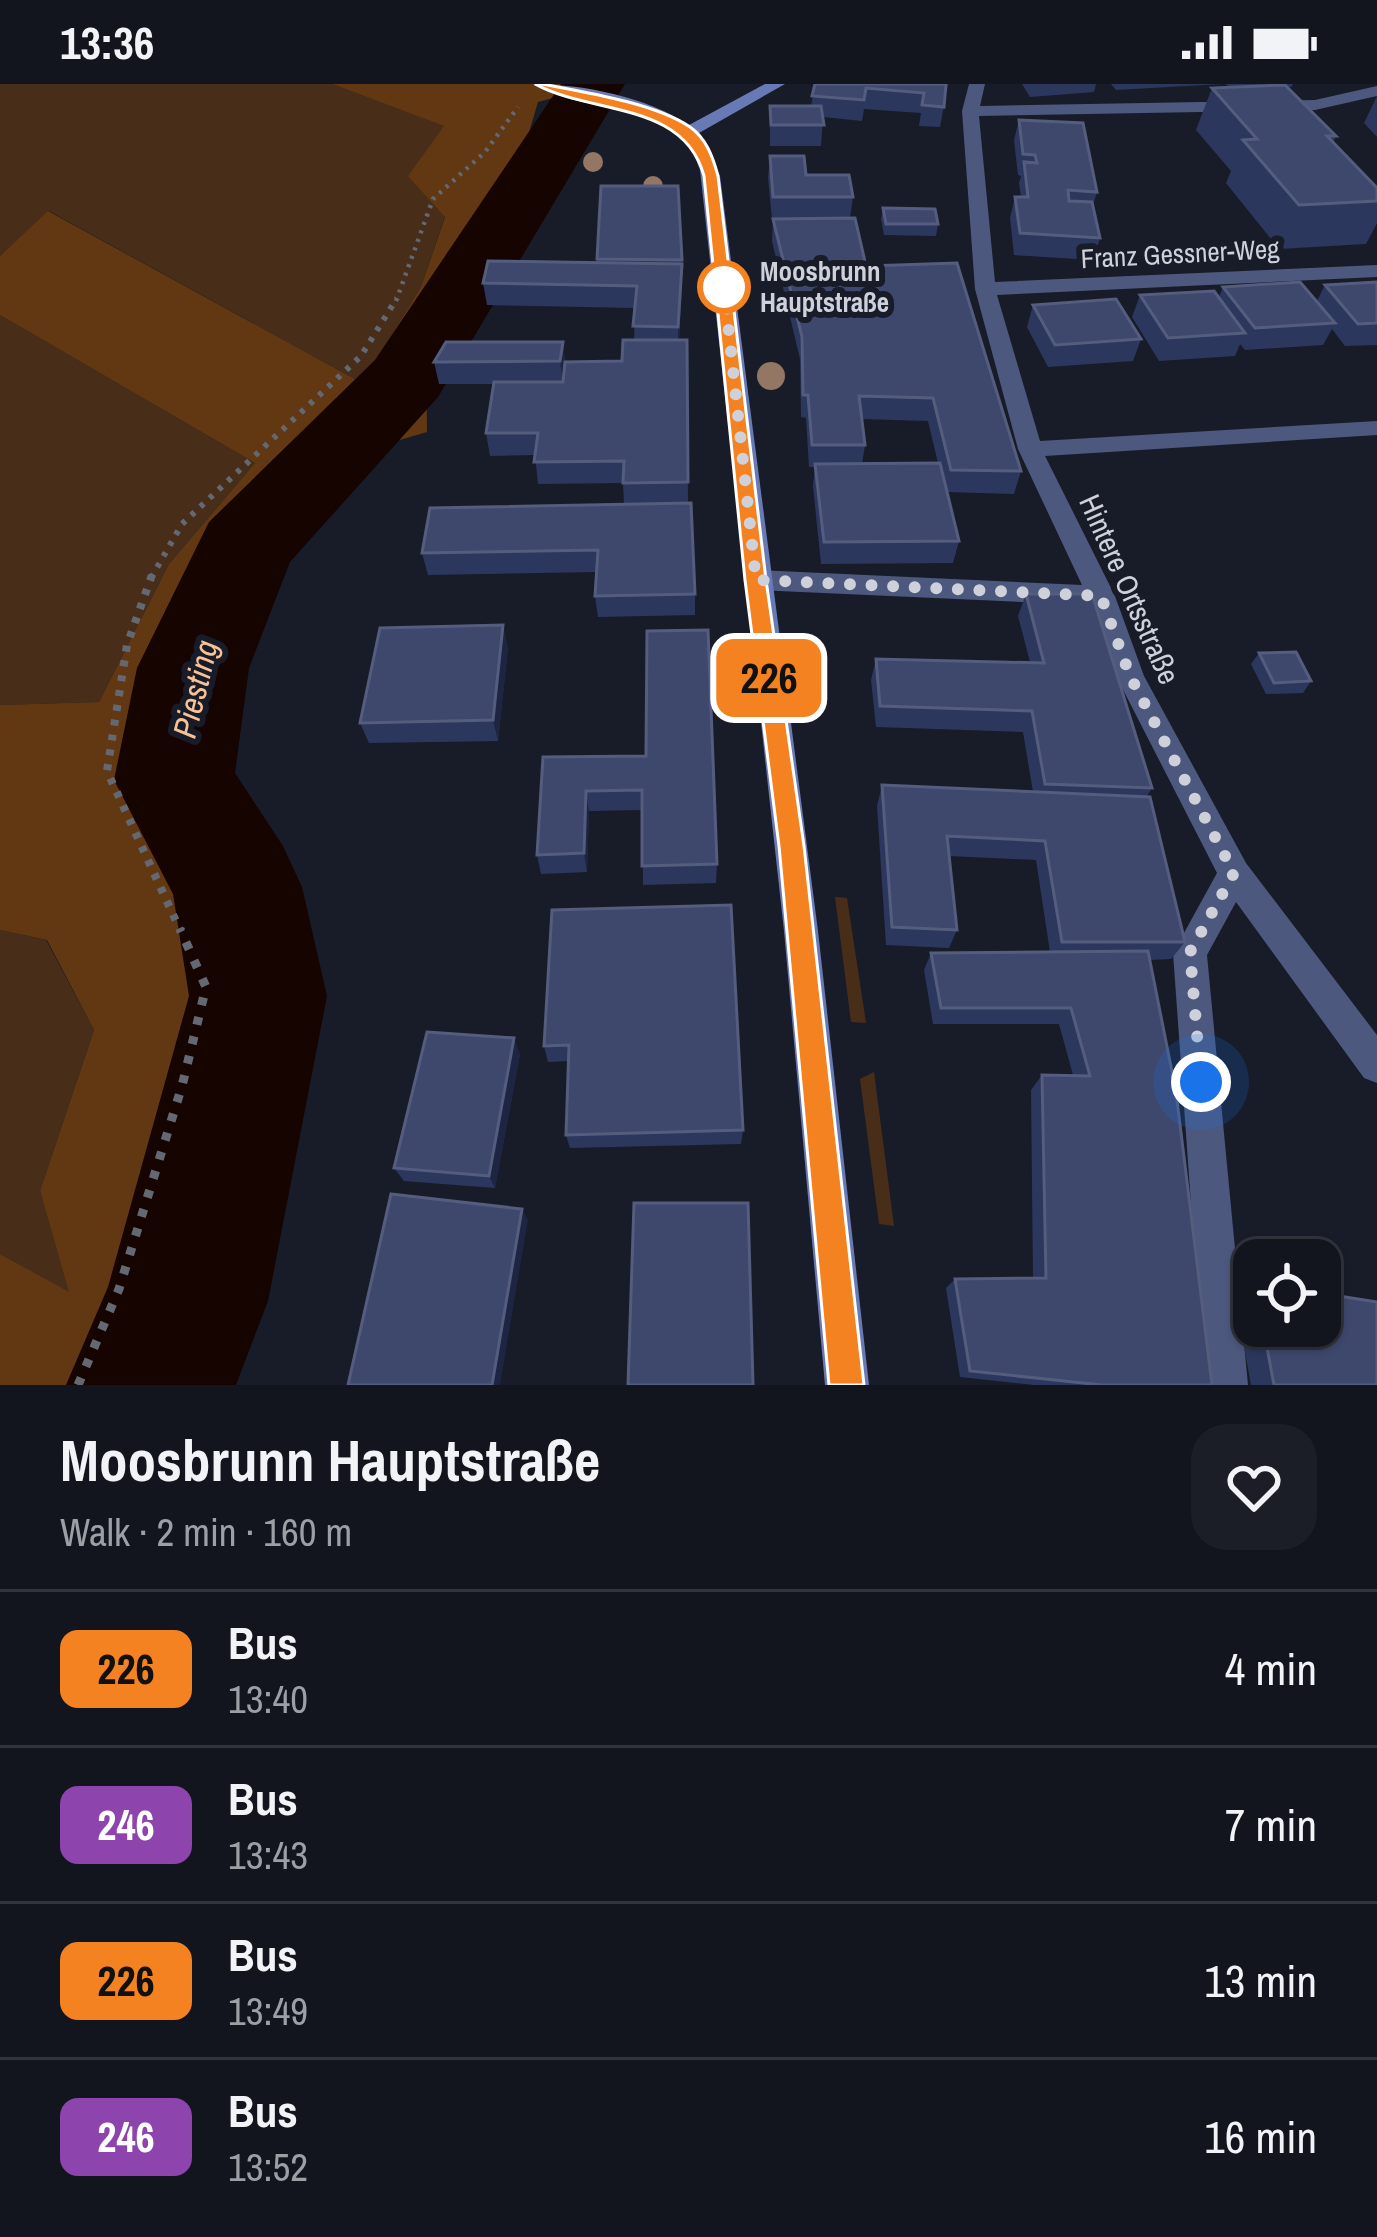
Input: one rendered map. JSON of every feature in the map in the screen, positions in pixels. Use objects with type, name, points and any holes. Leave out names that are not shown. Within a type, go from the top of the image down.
[{"type":"main road","points":[[688,132],[777,84]]},
{"type":"main road","points":[[547,86],[614,104],[688,132],[705,153],[711,176],[794,869],[847,1385]]},
{"type":"street","points":[[973,97],[1315,105],[1377,91]]},
{"type":"street","name":"Hintere Ortsstraße","points":[[973,97],[985,290],[1030,449],[1101,596],[1130,676],[1234,873],[1377,1065]]},
{"type":"street","name":"Franz Gessner-Weg","points":[[985,290],[1377,271]]},
{"type":"street","points":[[1030,449],[1377,428]]},
{"type":"street","points":[[756,580],[1101,596]]},
{"type":"street","points":[[1226,1385],[1190,952],[1234,873]]},
{"type":"path","points":[[78,1385],[119,1289],[182,1086],[206,987],[107,771],[127,645],[153,574],[182,524],[361,356],[392,311],[433,199],[485,152],[524,98]]},
{"type":"shaded area","points":[[0,84],[332,84],[445,126],[409,176],[445,216],[421,287],[362,383],[49,211],[0,256]]},
{"type":"shaded area","points":[[332,84],[604,84],[538,102],[495,247],[426,346],[427,432],[315,465],[253,549],[258,599],[220,755],[267,839],[176,1267],[118,1385],[0,1385],[0,1254],[69,1292],[40,1191],[94,1030],[47,940],[0,930],[0,705],[99,702],[169,564],[255,463],[0,315],[0,256],[48,211],[362,383],[421,287],[445,217],[408,176],[444,126]]},
{"type":"shaded area","points":[[0,315],[255,463],[169,564],[99,702],[0,705]]},
{"type":"shaded area","points":[[835,897],[847,898],[866,1023],[851,1022]]},
{"type":"shaded area","points":[[0,930],[46,940],[94,1030],[40,1191],[70,1294],[0,1254]]},
{"type":"shaded area","points":[[874,1072],[894,1226],[879,1224],[860,1079]]},
{"type":"building","points":[[815,84],[946,84],[944,107],[922,105],[924,93],[866,88],[864,100],[812,96]]},
{"type":"building","points":[[1285,85],[1336,136],[1327,136],[1377,188],[1377,201],[1299,205],[1243,140],[1257,139],[1212,88]]},
{"type":"building","points":[[770,106],[821,106],[824,125],[771,125]]},
{"type":"building","points":[[1019,120],[1083,123],[1097,192],[1068,190],[1069,201],[1092,202],[1100,238],[1020,233],[1015,197],[1028,197],[1024,162],[1037,163],[1035,155],[1023,154]]},
{"type":"building","points":[[770,156],[804,156],[806,175],[849,175],[853,197],[773,197]]},
{"type":"building","points":[[601,186],[678,186],[682,260],[597,259]]},
{"type":"building","points":[[883,208],[935,209],[938,224],[886,224]]},
{"type":"building","points":[[855,218],[866,266],[957,263],[1021,471],[951,470],[933,398],[859,396],[865,445],[812,445],[808,395],[803,395],[802,337],[773,219]]},
{"type":"building","points":[[488,261],[682,264],[678,327],[633,326],[637,286],[483,283]]},
{"type":"building","points":[[1300,282],[1335,323],[1255,328],[1223,287]]},
{"type":"building","points":[[1377,282],[1377,323],[1358,324],[1325,285]]},
{"type":"building","points":[[1214,291],[1245,333],[1168,338],[1140,295]]},
{"type":"building","points":[[1116,299],[1141,339],[1055,345],[1033,305]]},
{"type":"building","points":[[623,340],[687,340],[688,482],[623,483],[624,461],[534,462],[538,433],[486,433],[494,382],[563,382],[565,362],[622,361]]},
{"type":"building","points":[[446,342],[563,342],[560,361],[434,362]]},
{"type":"building","points":[[940,463],[959,541],[824,542],[815,464]]},
{"type":"building","points":[[691,503],[695,594],[595,596],[598,550],[422,553],[430,508]]},
{"type":"building","points":[[1026,594],[1092,594],[1152,788],[1045,784],[1032,711],[880,706],[876,659],[1044,663]]},
{"type":"building","points":[[503,625],[493,720],[360,723],[380,628]]},
{"type":"building","points":[[708,630],[717,864],[642,866],[642,790],[586,791],[584,853],[537,855],[543,757],[646,756],[647,631]]},
{"type":"building","points":[[1296,652],[1311,681],[1274,683],[1259,653]]},
{"type":"building","points":[[882,785],[1150,797],[1185,942],[1062,942],[1045,841],[947,836],[957,930],[892,927]]},
{"type":"building","points":[[731,905],[743,1130],[566,1135],[569,1045],[544,1046],[552,910]]},
{"type":"building","points":[[1148,951],[1176,1092],[1212,1385],[1102,1385],[970,1371],[955,1279],[1046,1278],[1042,1075],[1090,1076],[1071,1008],[941,1008],[931,953]]},
{"type":"building","points":[[427,1032],[514,1038],[489,1176],[394,1168]]},
{"type":"building","points":[[391,1194],[522,1209],[492,1385],[348,1385]]},
{"type":"building","points":[[634,1203],[748,1203],[753,1385],[628,1385]]},
{"type":"building","points":[[1341,1296],[1377,1302],[1377,1385],[1274,1385],[1267,1347],[1341,1347]]},
{"type":"waterway","name":"Piesting","points":[[151,1385],[186,1301],[258,996],[237,887],[174,780],[193,668],[245,547],[407,378],[593,84]]},
{"type":"bus line","name":"226","points":[[542,84],[666,120],[688,132],[705,153],[711,176],[791,846],[847,1385]]},
{"type":"place","name":"Moosbrunn Hauptstraße","points":[[724,287]]},
{"type":"route","points":[[724,287],[756,580],[1101,596],[1130,676],[1234,873],[1190,952],[1201,1082]]}]
